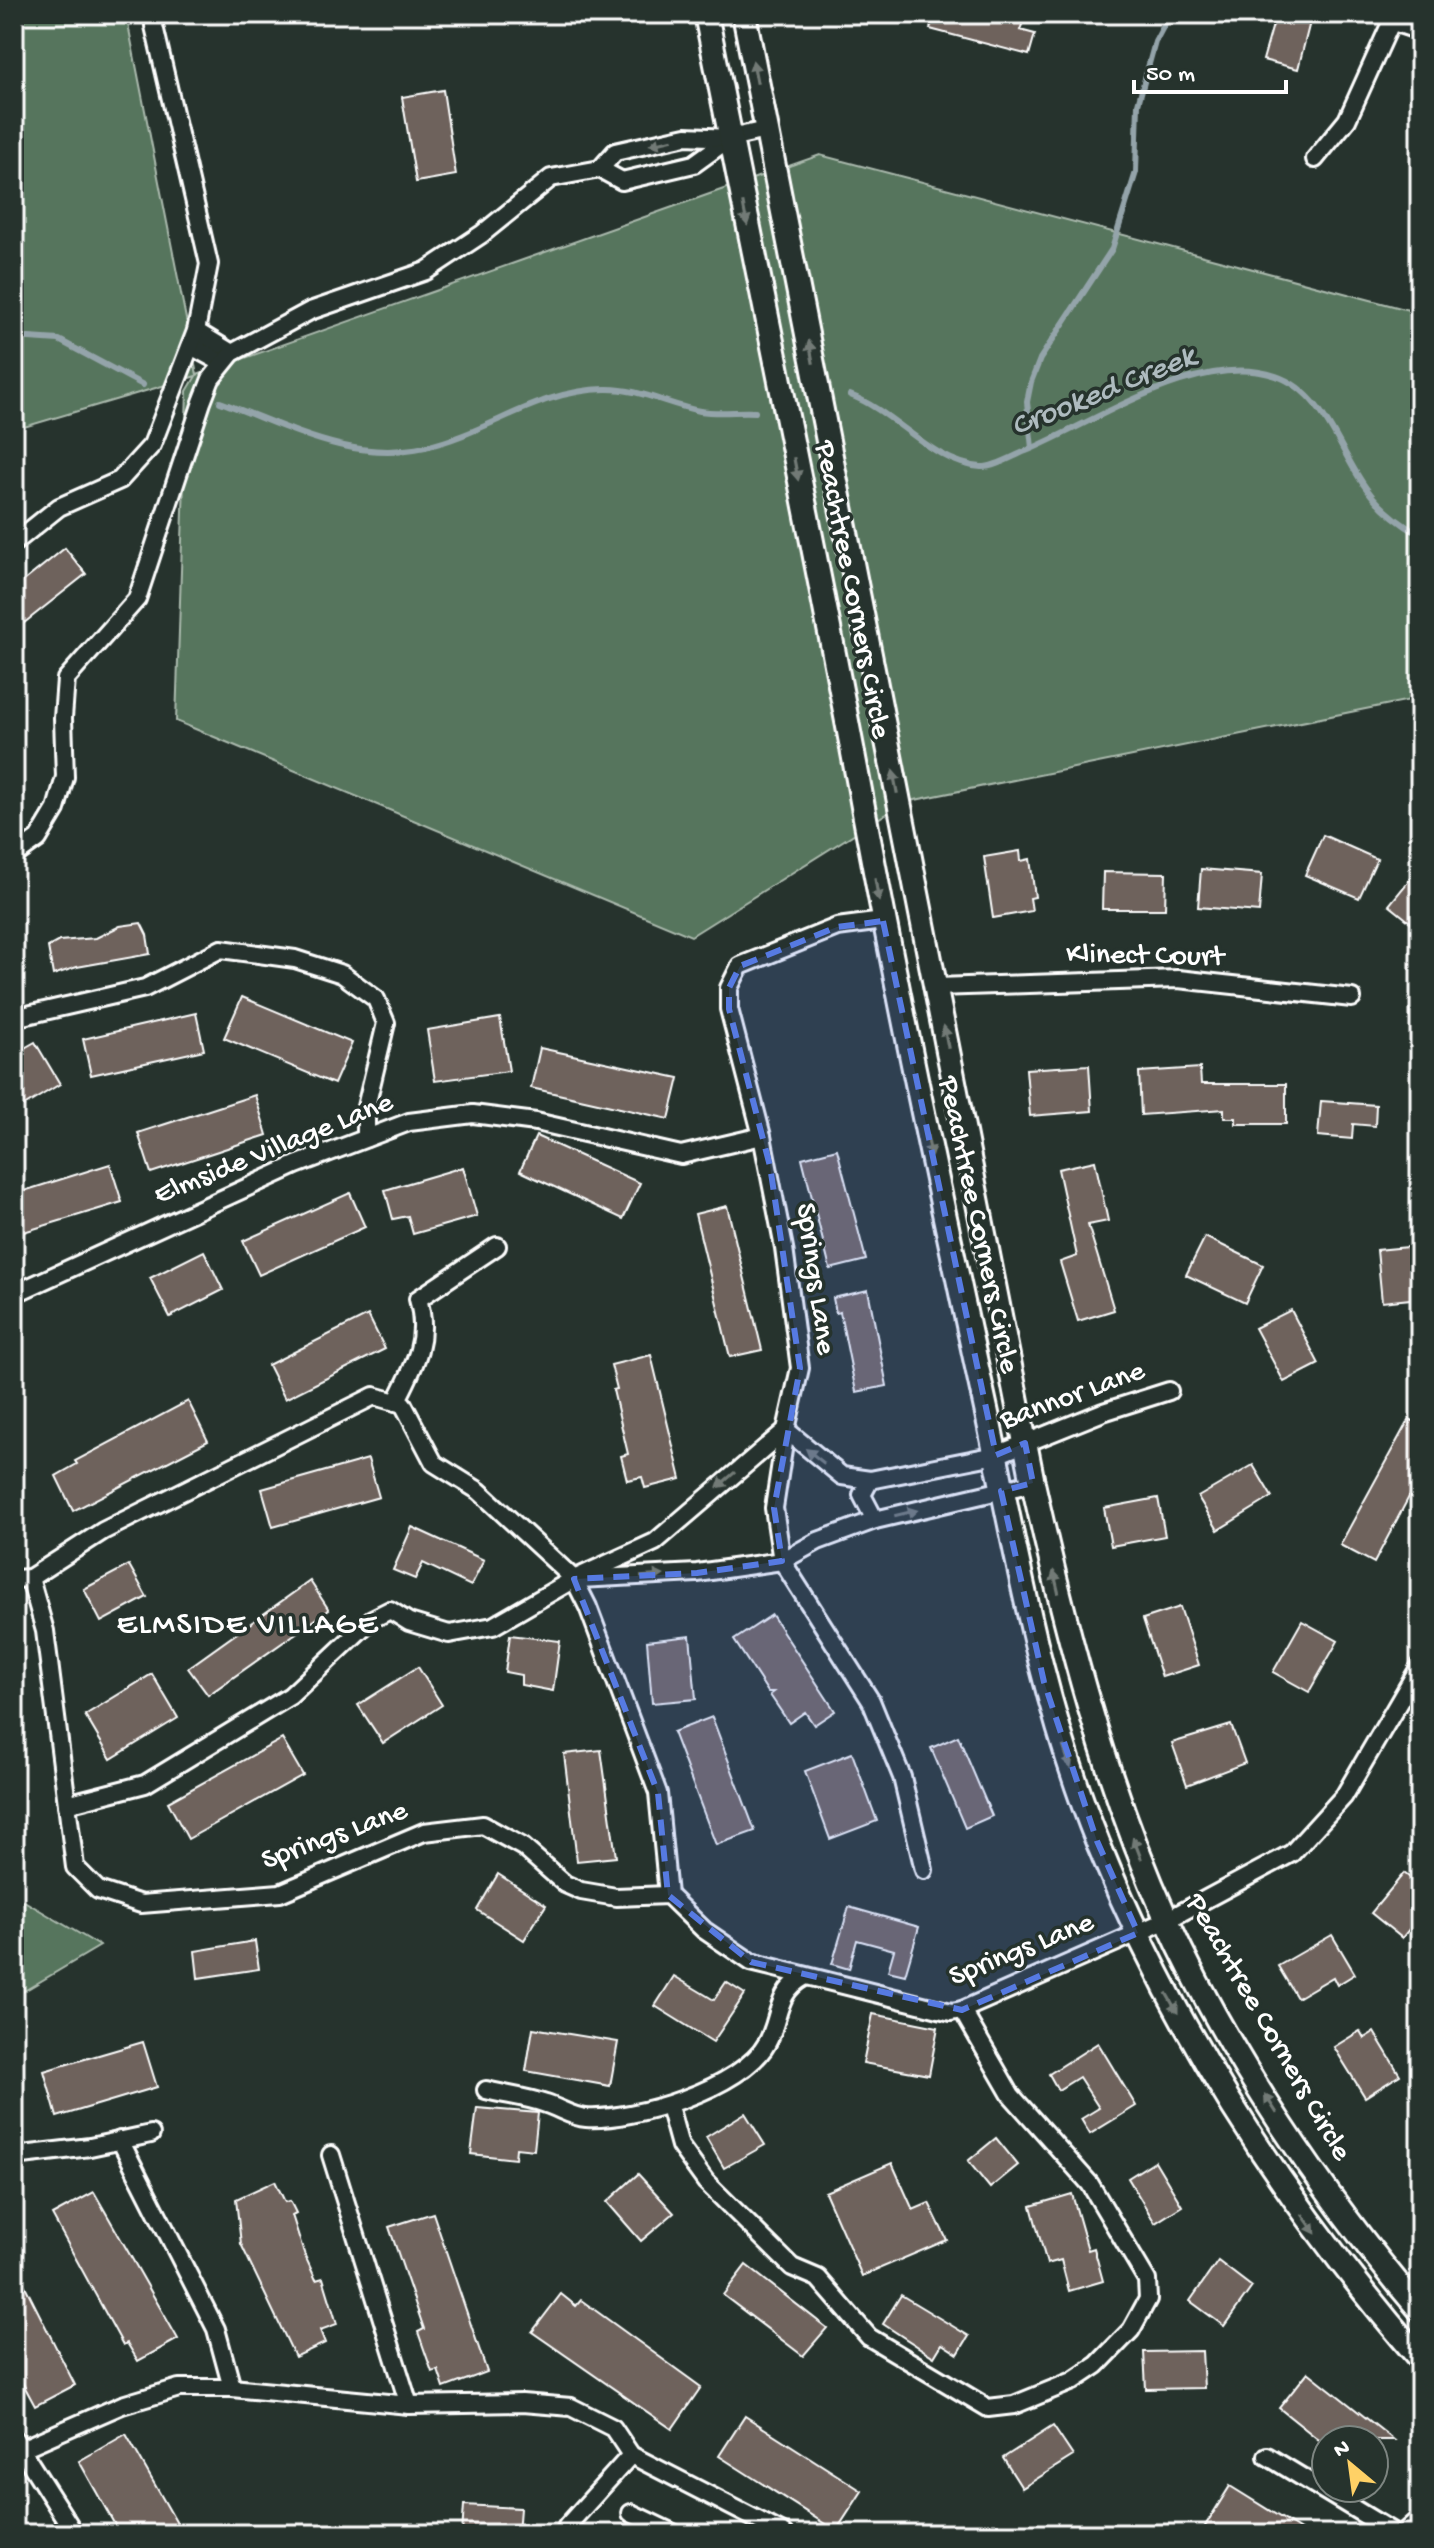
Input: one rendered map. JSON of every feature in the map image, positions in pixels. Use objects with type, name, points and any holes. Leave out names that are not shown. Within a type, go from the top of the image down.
[{"type":"street","points":[[14,543],[59,507],[120,480],[152,445],[193,338],[209,264],[154,26],[155,14]]},
{"type":"street","name":"Peachtree Corners Circle","points":[[706,14],[883,921],[996,1455],[1001,1491],[1044,1682],[1063,1746],[1097,1841],[1138,1933],[1165,1990],[1235,2114],[1319,2238],[1420,2359]]},
{"type":"street","name":"Peachtree Corners Circle","points":[[744,14],[1033,1483],[1074,1658],[1118,1794],[1167,1920],[1244,2061],[1313,2170],[1420,2310]]},
{"type":"street","points":[[1315,159],[1347,120],[1394,18],[1420,31]]},
{"type":"street","points":[[14,856],[38,839],[56,809],[65,777],[63,718],[66,679],[137,599],[202,402],[211,379],[227,358],[310,311],[426,271],[482,234],[551,178],[600,169],[615,152],[686,136],[730,138],[766,130]]},
{"type":"street","points":[[600,169],[622,181],[694,164],[730,138]]},
{"type":"street","points":[[193,338],[227,358]]},
{"type":"street","points":[[762,1136],[729,1009],[729,988],[740,966],[837,927],[883,921]]},
{"type":"street","points":[[14,1018],[145,988],[221,949],[295,959],[342,974],[376,999],[386,1023],[366,1107],[366,1138]]},
{"type":"street","name":"Klinect Court","points":[[937,987],[1178,979],[1352,998]]},
{"type":"street","name":"Elmside Village Lane","points":[[14,1294],[296,1165],[409,1122],[473,1114],[536,1122],[681,1155],[762,1136]]},
{"type":"street","name":"Springs Lane","points":[[762,1136],[784,1248],[800,1368],[786,1430],[774,1508],[782,1561],[871,1701],[902,1777],[924,1870]]},
{"type":"street","points":[[497,1246],[418,1299],[424,1319],[422,1348],[396,1402],[403,1404],[434,1463],[479,1491],[574,1579],[588,1607],[658,1793],[668,1895]]},
{"type":"street","name":"Bannor Lane","points":[[996,1455],[1103,1412],[1169,1391]]},
{"type":"street","name":"Springs Lane","points":[[396,1402],[374,1396],[103,1531],[22,1578],[45,1631],[75,1867],[98,1890],[141,1904],[280,1893],[424,1832],[483,1825],[523,1847],[565,1884],[581,1891],[616,1897],[668,1895],[731,1952],[751,1962],[951,2012],[962,2010],[1138,1933]]},
{"type":"street","points":[[67,1804],[145,1784],[290,1696],[372,1619],[390,1610],[409,1622],[449,1634],[493,1626],[574,1579],[655,1542],[786,1430],[842,1476],[870,1480],[996,1455]]},
{"type":"street","points":[[870,1480],[862,1495],[875,1520]]},
{"type":"street","points":[[574,1579],[697,1573],[782,1561],[818,1541],[875,1520],[1033,1483]]},
{"type":"street","points":[[1138,1933],[1292,1853],[1344,1796],[1420,1666]]},
{"type":"street","points":[[486,2090],[545,2103],[583,2118],[635,2115],[669,2106],[730,2075],[759,2052],[767,2044],[783,1993],[804,1977]]},
{"type":"street","points":[[669,2106],[680,2146],[706,2182],[792,2267],[818,2278],[869,2337],[988,2408],[1014,2405],[1073,2381],[1097,2365],[1131,2330],[1148,2299],[1147,2280],[1090,2184],[1011,2095],[962,2010]]},
{"type":"street","points":[[14,2156],[151,2134]]},
{"type":"street","points":[[120,2140],[216,2329],[232,2388]]},
{"type":"street","points":[[331,2155],[409,2405]]},
{"type":"street","points":[[75,2534],[18,2443],[179,2388],[232,2388],[409,2405],[522,2403],[571,2407],[613,2428],[631,2455],[782,2533]]},
{"type":"street","points":[[564,2534],[567,2526],[631,2455]]},
{"type":"street","points":[[1267,2456],[1399,2534],[1420,2518]]},
{"type":"street","points":[[631,2513],[675,2534]]},
{"type":"highlighted area","points":[[883,921],[996,1455],[1025,1443],[1033,1483],[1001,1491],[1044,1682],[1097,1841],[1138,1933],[962,2010],[751,1962],[668,1895],[658,1793],[574,1579],[697,1573],[782,1561],[774,1508],[800,1368],[770,1166],[729,1009],[729,988],[740,966],[837,927]]},
{"type":"green space","points":[[14,14],[126,14],[197,375],[820,155],[1420,313],[1420,698],[905,802],[691,936],[176,721],[187,391],[196,376],[14,430]]},
{"type":"green space","points":[[14,1895],[100,1946],[14,1997]]},
{"type":"building","points":[[934,14],[1026,14],[1020,30],[1035,34],[1029,55],[930,29]]},
{"type":"building","points":[[1276,14],[1312,14],[1298,69],[1263,60]]},
{"type":"building","points":[[443,90],[456,175],[416,182],[402,97]]},
{"type":"building","points":[[65,548],[86,574],[14,631],[14,589]]},
{"type":"building","points":[[1323,835],[1377,859],[1359,898],[1305,875]]},
{"type":"building","points":[[1020,851],[1021,861],[1030,859],[1035,897],[1030,898],[1032,911],[993,918],[984,857]]},
{"type":"building","points":[[1420,867],[1420,930],[1389,905]]},
{"type":"building","points":[[1201,869],[1262,874],[1259,912],[1198,907]]},
{"type":"building","points":[[1103,872],[1166,873],[1165,909],[1102,909]]},
{"type":"building","points":[[141,923],[147,935],[150,954],[77,967],[53,975],[48,947],[59,941],[96,938],[120,926]]},
{"type":"building","points":[[242,997],[352,1043],[334,1084],[224,1038]]},
{"type":"building","points":[[196,1013],[204,1050],[91,1075],[83,1039]]},
{"type":"building","points":[[500,1018],[509,1071],[435,1081],[427,1030]]},
{"type":"building","points":[[35,1042],[60,1084],[14,1112],[14,1054]]},
{"type":"building","points":[[540,1048],[679,1078],[669,1119],[531,1088]]},
{"type":"building","points":[[1089,1065],[1092,1111],[1030,1116],[1026,1069]]},
{"type":"building","points":[[1200,1068],[1201,1084],[1286,1084],[1286,1124],[1236,1124],[1236,1118],[1224,1118],[1224,1109],[1141,1115],[1139,1072]]},
{"type":"building","points":[[255,1095],[267,1135],[151,1173],[138,1133]]},
{"type":"building","points":[[1321,1101],[1376,1105],[1375,1126],[1353,1124],[1352,1139],[1318,1136]]},
{"type":"building","points":[[536,1136],[640,1183],[623,1219],[520,1171]]},
{"type":"building","points":[[837,1149],[866,1260],[830,1269],[802,1158]]},
{"type":"building","points":[[1095,1161],[1108,1221],[1088,1225],[1114,1310],[1078,1321],[1060,1262],[1077,1256],[1058,1169]]},
{"type":"building","points":[[110,1164],[122,1202],[14,1235],[14,1194]]},
{"type":"building","points":[[463,1167],[477,1216],[413,1234],[408,1216],[393,1219],[385,1190]]},
{"type":"building","points":[[350,1193],[365,1227],[259,1275],[243,1241]]},
{"type":"building","points":[[727,1206],[762,1350],[730,1357],[695,1214]]},
{"type":"building","points":[[1205,1237],[1263,1265],[1245,1303],[1186,1275]]},
{"type":"building","points":[[1418,1246],[1420,1298],[1382,1302],[1377,1250]]},
{"type":"building","points":[[204,1251],[223,1290],[170,1317],[150,1278]]},
{"type":"building","points":[[868,1290],[887,1386],[856,1392],[840,1312],[836,1313],[833,1298]]},
{"type":"building","points":[[1291,1310],[1319,1364],[1284,1382],[1255,1328]]},
{"type":"building","points":[[368,1315],[385,1349],[285,1399],[268,1365]]},
{"type":"building","points":[[651,1355],[681,1479],[645,1488],[642,1477],[627,1480],[621,1456],[628,1454],[613,1390],[617,1389],[611,1365]]},
{"type":"building","points":[[188,1401],[208,1441],[73,1511],[56,1476],[77,1464],[75,1461]]},
{"type":"building","points":[[1409,1419],[1420,1424],[1420,1476],[1374,1563],[1340,1545]]},
{"type":"building","points":[[368,1459],[379,1497],[273,1527],[262,1489]]},
{"type":"building","points":[[1253,1465],[1272,1497],[1218,1530],[1198,1497]]},
{"type":"building","points":[[1158,1498],[1165,1536],[1111,1546],[1104,1508]]},
{"type":"building","points":[[412,1527],[484,1560],[471,1586],[423,1563],[415,1579],[393,1570]]},
{"type":"building","points":[[129,1565],[147,1597],[101,1622],[84,1589]]},
{"type":"building","points":[[310,1581],[329,1610],[208,1695],[188,1668]]},
{"type":"building","points":[[1180,1607],[1199,1665],[1162,1677],[1143,1619]]},
{"type":"building","points":[[772,1615],[835,1711],[814,1725],[805,1712],[789,1723],[770,1695],[774,1692],[768,1692],[734,1640]]},
{"type":"building","points":[[1302,1621],[1338,1641],[1309,1692],[1273,1672]]},
{"type":"building","points":[[510,1635],[560,1641],[553,1691],[521,1685],[521,1675],[505,1672]]},
{"type":"building","points":[[690,1636],[696,1699],[652,1703],[647,1641]]},
{"type":"building","points":[[418,1667],[442,1705],[383,1743],[358,1705]]},
{"type":"building","points":[[152,1674],[178,1718],[111,1759],[85,1715]]},
{"type":"building","points":[[712,1717],[755,1831],[716,1845],[673,1732]]},
{"type":"building","points":[[1231,1725],[1245,1763],[1187,1785],[1172,1743]]},
{"type":"building","points":[[958,1736],[992,1816],[965,1828],[931,1748]]},
{"type":"building","points":[[282,1739],[303,1775],[188,1839],[168,1802]]},
{"type":"building","points":[[601,1750],[616,1857],[577,1861],[564,1754]]},
{"type":"building","points":[[852,1753],[877,1821],[830,1839],[805,1771]]},
{"type":"building","points":[[1404,1873],[1420,1886],[1420,1916],[1402,1938],[1371,1913]]},
{"type":"building","points":[[498,1874],[546,1905],[524,1940],[477,1910]]},
{"type":"building","points":[[849,1907],[919,1927],[905,1975],[888,1971],[894,1950],[857,1940],[849,1969],[832,1964]]},
{"type":"building","points":[[1332,1935],[1355,1974],[1337,1985],[1333,1977],[1297,1998],[1278,1966]]},
{"type":"building","points":[[255,1941],[259,1969],[198,1978],[195,1951]]},
{"type":"building","points":[[674,1976],[714,2000],[726,1982],[745,1994],[713,2042],[655,2006]]},
{"type":"building","points":[[873,2014],[938,2027],[929,2075],[863,2063]]},
{"type":"building","points":[[533,2028],[618,2042],[610,2086],[526,2071]]},
{"type":"building","points":[[1360,2031],[1364,2038],[1374,2032],[1400,2075],[1365,2097],[1334,2047]]},
{"type":"building","points":[[143,2042],[157,2087],[57,2117],[44,2071]]},
{"type":"building","points":[[1098,2043],[1136,2106],[1090,2134],[1081,2119],[1099,2108],[1079,2077],[1058,2090],[1049,2074]]},
{"type":"building","points":[[477,2108],[538,2113],[534,2150],[516,2148],[515,2159],[471,2154]]},
{"type":"building","points":[[745,2113],[765,2145],[724,2168],[706,2137]]},
{"type":"building","points":[[996,2138],[1018,2165],[990,2188],[968,2161]]},
{"type":"building","points":[[1155,2161],[1182,2206],[1155,2223],[1128,2178]]},
{"type":"building","points":[[892,2163],[913,2210],[929,2203],[947,2240],[862,2276],[825,2192]]},
{"type":"building","points":[[638,2174],[674,2213],[641,2241],[607,2202]]},
{"type":"building","points":[[275,2181],[285,2202],[290,2201],[296,2213],[292,2215],[305,2256],[316,2280],[323,2278],[337,2324],[320,2330],[325,2343],[295,2357],[241,2244],[236,2199]]},
{"type":"building","points":[[94,2192],[178,2339],[138,2361],[127,2343],[123,2345],[52,2215]]},
{"type":"building","points":[[1072,2194],[1088,2250],[1094,2248],[1103,2281],[1069,2291],[1061,2260],[1047,2264],[1031,2206]]},
{"type":"building","points":[[433,2213],[487,2372],[444,2388],[438,2370],[432,2372],[418,2332],[424,2329],[389,2227]]},
{"type":"building","points":[[1218,2261],[1252,2287],[1224,2326],[1190,2301]]},
{"type":"building","points":[[14,2264],[75,2385],[35,2406],[22,2382],[14,2384]]},
{"type":"building","points":[[746,2265],[827,2328],[803,2356],[723,2295]]},
{"type":"building","points":[[561,2294],[576,2306],[581,2300],[701,2387],[672,2429],[532,2332]]},
{"type":"building","points":[[901,2295],[969,2336],[958,2354],[942,2344],[934,2357],[883,2324]]},
{"type":"building","points":[[1202,2351],[1204,2388],[1146,2389],[1144,2352]]},
{"type":"building","points":[[1308,2372],[1374,2424],[1310,2424],[1310,2433],[1279,2408]]},
{"type":"building","points":[[745,2416],[862,2491],[836,2531],[719,2456]]},
{"type":"building","points":[[1053,2426],[1073,2456],[1022,2488],[1003,2458]]},
{"type":"building","points":[[126,2434],[183,2534],[120,2534],[79,2461]]},
{"type":"building","points":[[1230,2486],[1307,2534],[1218,2534],[1205,2526]]},
{"type":"building","points":[[464,2505],[520,2508],[518,2534],[462,2534]]},
{"type":"waterway","points":[[1032,448],[1027,402],[1031,382],[1040,359],[1112,249],[1136,172],[1138,104],[1155,42],[1170,14]]},
{"type":"waterway","name":"Crooked Creek","points":[[14,337],[59,340],[143,385]]},
{"type":"waterway","name":"Crooked Creek","points":[[850,395],[883,413],[946,456],[986,467],[1148,393],[1182,381],[1214,373],[1246,371],[1276,376],[1307,395],[1329,424],[1371,495],[1390,514],[1420,535]]},
{"type":"waterway","name":"Crooked Creek","points":[[220,402],[320,440],[371,450],[397,451],[448,441],[535,404],[581,391],[618,389],[700,411],[755,412]]},
{"type":"district","name":"ELMSIDE VILLAGE","points":[[248,1626]]}]
